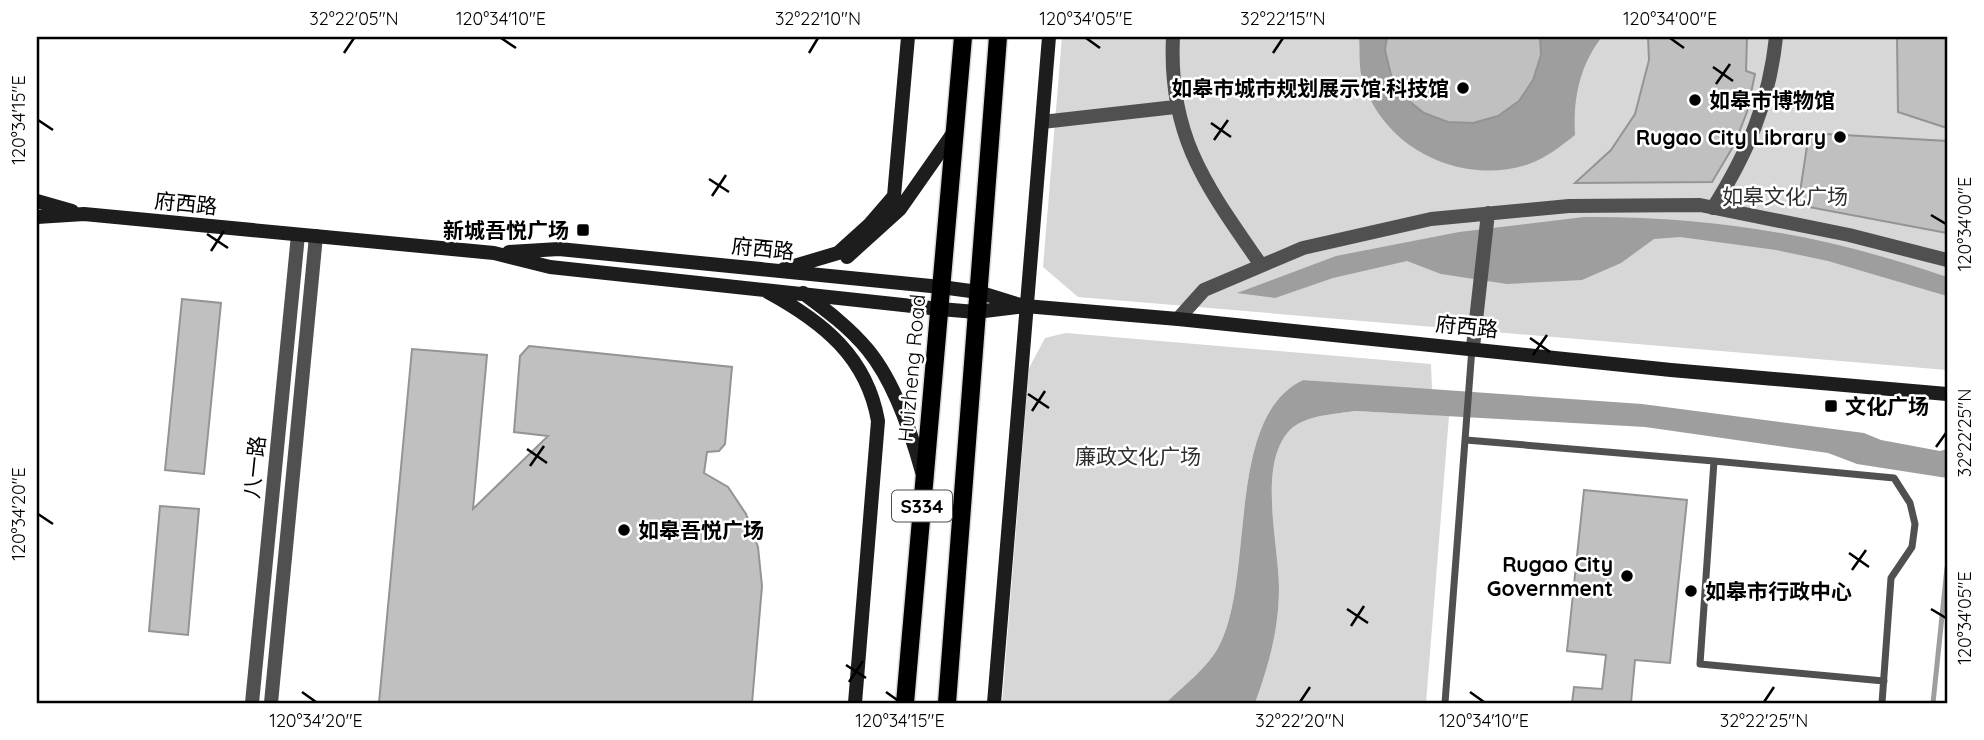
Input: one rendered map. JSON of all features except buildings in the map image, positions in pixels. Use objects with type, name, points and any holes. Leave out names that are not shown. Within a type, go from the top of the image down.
[{"type":"main road","name":"Huizheng Road","points":[[905,703],[963,37]]},
{"type":"main road","name":"S334","points":[[947,703],[998,37]]},
{"type":"street","points":[[780,271],[838,253],[869,225],[894,196],[908,37]]},
{"type":"street","points":[[994,703],[1049,37]]},
{"type":"street","points":[[1173,37],[1175,107],[1193,159],[1216,200],[1261,265]]},
{"type":"street","points":[[1713,208],[1740,166],[1765,106],[1776,37]]},
{"type":"street","points":[[1042,122],[1175,107]]},
{"type":"street","points":[[810,274],[845,258],[900,209],[956,128]]},
{"type":"street","name":"府西路","points":[[37,201],[84,214]]},
{"type":"street","points":[[1178,319],[1204,290],[1303,248],[1381,229],[1488,213],[1569,206],[1713,208],[1849,235],[1947,260]]},
{"type":"street","points":[[1472,347],[1488,213]]},
{"type":"street","name":"府西路","points":[[37,217],[84,214],[494,253],[550,267],[802,292],[940,309],[976,312],[1025,306]]},
{"type":"street","name":"八一路","points":[[252,703],[298,235]]},
{"type":"street","name":"八一路","points":[[271,703],[316,236]]},
{"type":"street","name":"府西路","points":[[494,253],[559,248],[978,292],[1025,306],[1472,347],[1671,370],[1947,394]]},
{"type":"street","points":[[761,288],[826,329],[853,360],[873,391],[878,421],[855,703]]},
{"type":"street","points":[[802,292],[834,317],[869,351],[913,440],[924,480]]},
{"type":"lane","points":[[1445,703],[1472,347]]},
{"type":"lane","points":[[1466,440],[1894,478],[1910,503],[1915,524],[1912,547],[1891,578],[1882,703]]},
{"type":"lane","points":[[1714,461],[1700,664],[1884,681]]},
{"type":"green space","name":"如皋文化广场","points":[[1062,37],[1947,37],[1947,370],[1078,297],[1043,267]]},
{"type":"green space","name":"廉政文化广场","points":[[1066,333],[1431,364],[1432,390],[1303,380],[1278,399],[1262,427],[1252,461],[1237,578],[1230,614],[1220,644],[1203,668],[1166,703],[1002,703],[1029,368],[1045,338]]},
{"type":"green space","points":[[1356,411],[1449,416],[1426,703],[1255,703],[1269,661],[1277,618],[1279,588],[1272,484],[1274,463],[1280,445],[1290,430],[1304,421]]},
{"type":"shaded area","points":[[1359,37],[1602,37],[1588,60],[1579,84],[1575,135],[1529,164],[1503,170],[1476,170],[1450,165],[1426,155],[1404,141],[1385,122],[1371,100],[1361,74]]},
{"type":"shaded area","points":[[1584,217],[1723,224],[1813,239],[1902,262],[1947,277],[1947,296],[1828,261],[1776,250],[1680,237],[1654,239],[1621,263],[1582,280],[1507,284],[1441,274],[1407,261],[1333,278],[1275,298],[1237,293],[1336,256],[1459,232]]},
{"type":"shaded area","points":[[1303,380],[1642,404],[1864,433],[1881,440],[1940,451],[1947,449],[1947,478],[1857,464],[1828,453],[1645,427],[1356,411],[1312,418],[1290,430],[1280,445],[1274,463],[1272,506],[1279,603],[1272,647],[1255,703],[1166,703],[1203,668],[1220,644],[1230,614],[1237,578],[1245,500],[1262,427],[1278,399]]},
{"type":"waterway","points":[[1933,703],[1947,568]]},
{"type":"place","name":"如皋市城市规划展示馆·科技馆","points":[[1463,88]]},
{"type":"place","name":"如皋市博物馆","points":[[1695,100]]},
{"type":"place","name":"Rugao City Library","points":[[1840,137]]},
{"type":"place","name":"新城吾悦广场","points":[[583,230]]},
{"type":"place","name":"文化广场","points":[[1831,406]]},
{"type":"place","name":"如皋吾悦广场","points":[[624,530]]},
{"type":"place","name":"Rugao City Government","points":[[1627,576]]},
{"type":"place","name":"如皋市行政中心","points":[[1691,591]]}]
